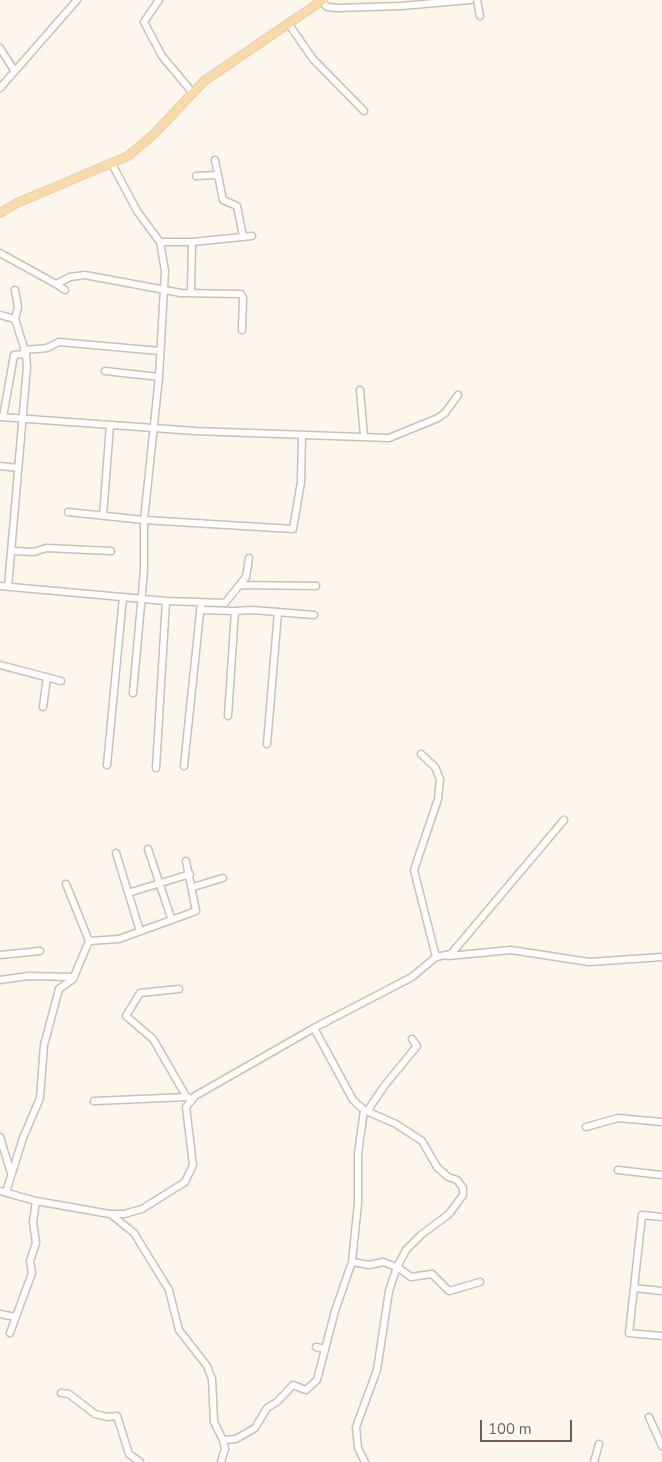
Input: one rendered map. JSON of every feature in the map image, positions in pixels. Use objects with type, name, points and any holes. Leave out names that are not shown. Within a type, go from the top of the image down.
[{"type":"main road","points":[[0,213],[17,202],[112,164],[140,148],[204,81],[322,1]]},
{"type":"street","points":[[0,88],[78,0]]},
{"type":"street","points":[[159,0],[144,22],[162,56],[192,92]]},
{"type":"street","points":[[322,1],[327,7],[337,8],[402,6],[470,0]]},
{"type":"street","points":[[477,0],[480,16]]},
{"type":"street","points":[[288,24],[308,54],[364,111]]},
{"type":"street","points":[[0,48],[14,70]]},
{"type":"street","points":[[214,160],[223,200],[236,206],[243,236]]},
{"type":"street","points":[[112,164],[137,211],[160,242],[165,271],[159,377],[144,520],[145,549],[133,693]]},
{"type":"street","points":[[196,176],[217,174]]},
{"type":"street","points":[[160,242],[192,242],[252,236]]},
{"type":"street","points":[[191,293],[192,242]]},
{"type":"street","points":[[0,254],[65,290]]},
{"type":"street","points":[[56,284],[70,277],[85,275],[164,291],[242,295],[242,330]]},
{"type":"street","points":[[8,587],[26,376],[25,352],[15,319],[18,307],[15,290]]},
{"type":"street","points":[[0,315],[15,319]]},
{"type":"street","points":[[160,351],[59,342],[48,348],[14,355],[2,417],[109,428],[302,436],[394,437],[438,418],[445,413],[458,395]]},
{"type":"street","points":[[105,371],[159,377]]},
{"type":"street","points":[[360,390],[364,436]]},
{"type":"street","points":[[103,516],[109,428]]},
{"type":"street","points":[[68,512],[144,520],[294,529],[301,482],[302,436]]},
{"type":"street","points":[[0,466],[18,468]]},
{"type":"street","points":[[12,551],[34,552],[46,548],[111,552]]},
{"type":"street","points":[[201,607],[227,603],[246,577],[250,558]]},
{"type":"street","points":[[240,585],[316,586]]},
{"type":"street","points":[[0,586],[141,598],[235,611],[253,610],[314,615]]},
{"type":"street","points":[[107,764],[123,597]]},
{"type":"street","points":[[156,768],[166,602]]},
{"type":"street","points":[[184,766],[201,607]]},
{"type":"street","points":[[228,716],[235,611]]},
{"type":"street","points":[[267,744],[278,612]]},
{"type":"street","points":[[0,665],[61,681]]},
{"type":"street","points":[[43,707],[47,677]]},
{"type":"street","points":[[421,754],[435,767],[440,779],[438,799],[414,870],[436,957]]},
{"type":"street","points":[[444,957],[451,954],[564,820]]},
{"type":"street","points":[[148,849],[171,918]]},
{"type":"street","points":[[116,853],[140,931]]},
{"type":"street","points":[[89,941],[119,939],[171,918],[196,911],[193,888],[186,861]]},
{"type":"street","points":[[128,893],[190,874]]},
{"type":"street","points":[[193,888],[223,878]]},
{"type":"street","points":[[66,884],[89,941],[74,977],[62,986],[57,994],[44,1045],[40,1098],[3,1192],[36,1201],[110,1214],[124,1214],[142,1208],[185,1182],[193,1165],[186,1112],[188,1099],[153,1039],[126,1016],[140,993],[179,989]]},
{"type":"street","points":[[94,1101],[188,1099],[314,1028],[412,977],[436,957],[512,950],[589,962],[662,957]]},
{"type":"street","points":[[0,954],[40,951]]},
{"type":"street","points":[[0,980],[28,976],[74,977]]},
{"type":"street","points":[[314,1028],[353,1100],[366,1110],[396,1124],[422,1142],[437,1168],[462,1184],[463,1188],[463,1195],[449,1214],[406,1250],[397,1267],[389,1290],[377,1370],[356,1427],[358,1448],[365,1462]]},
{"type":"street","points":[[223,1440],[236,1439],[255,1428],[267,1408],[277,1402],[293,1385],[306,1390],[317,1380],[352,1262],[358,1203],[358,1154],[366,1110],[417,1046],[412,1039]]},
{"type":"street","points":[[586,1127],[618,1118],[662,1122]]},
{"type":"street","points":[[0,1137],[11,1173]]},
{"type":"street","points":[[618,1170],[662,1175]]},
{"type":"street","points":[[10,1332],[32,1273],[30,1261],[36,1243],[33,1222],[36,1201]]},
{"type":"street","points":[[110,1214],[119,1218],[134,1233],[168,1290],[179,1330],[207,1366],[212,1379],[214,1422],[223,1440],[225,1449],[221,1462]]},
{"type":"street","points":[[662,1217],[642,1215],[629,1332],[662,1336]]},
{"type":"street","points":[[352,1262],[369,1265],[383,1262],[397,1267],[411,1277],[435,1276],[449,1290],[480,1282]]},
{"type":"street","points":[[634,1288],[662,1291]]},
{"type":"street","points":[[0,1314],[15,1317]]},
{"type":"street","points":[[316,1347],[325,1349]]},
{"type":"street","points":[[61,1393],[69,1394],[95,1414],[108,1417],[117,1416],[130,1454],[140,1462]]},
{"type":"street","points":[[649,1417],[662,1446]]},
{"type":"street","points":[[594,1462],[599,1444]]}]
